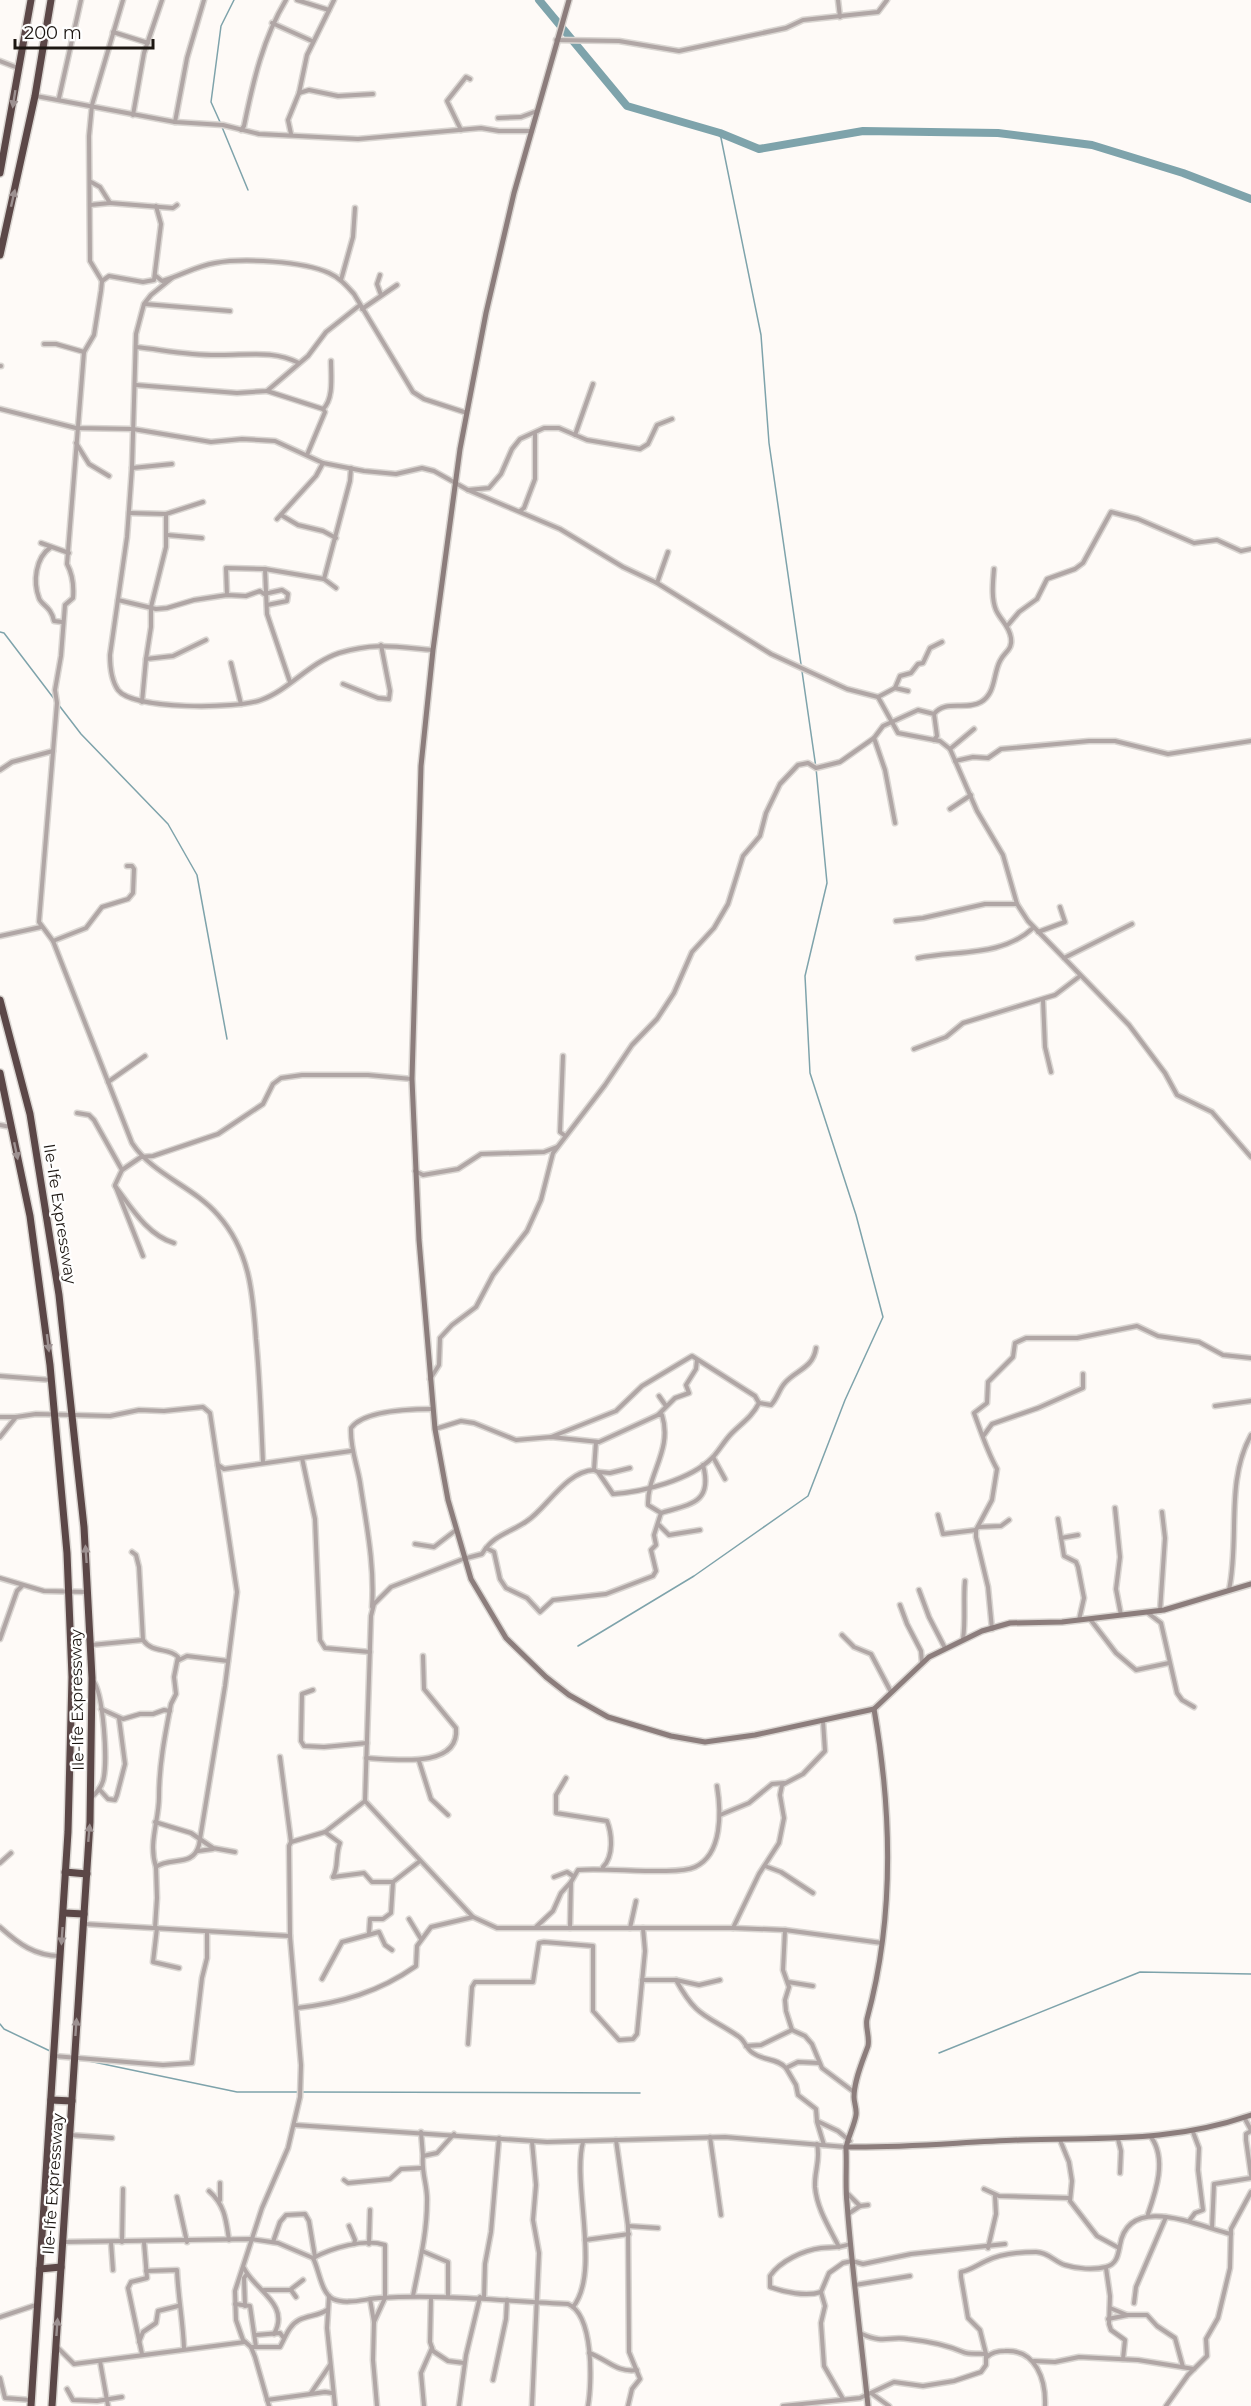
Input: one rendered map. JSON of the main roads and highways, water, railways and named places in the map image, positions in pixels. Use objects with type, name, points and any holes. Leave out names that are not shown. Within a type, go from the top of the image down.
[{"type":"highway","points":[[0,173],[31,0]]},
{"type":"highway","points":[[0,255],[35,96],[51,0]]},
{"type":"highway","name":"Ile-Ife Expressway","points":[[0,1000],[25,1087],[59,1295],[73,1416],[91,1645],[87,1874],[52,2406]]},
{"type":"highway","points":[[0,1034],[8,1031]]},
{"type":"highway","name":"Ile-Ife Expressway","points":[[0,1073],[33,1237],[52,1380],[69,1593],[72,1725],[64,1913],[31,2403]]},
{"type":"highway","points":[[65,1872],[87,1874]]},
{"type":"highway","points":[[64,1913],[84,1914]]},
{"type":"highway","points":[[51,2100],[72,2102]]},
{"type":"highway","points":[[40,2269],[61,2267]]},
{"type":"waterway","points":[[220,122],[211,102],[221,26],[234,0]]},
{"type":"waterway","points":[[539,0],[627,106],[720,133],[759,149],[863,131],[998,133],[1092,145],[1183,173],[1251,199]]},
{"type":"waterway","points":[[222,127],[248,190]]},
{"type":"waterway","points":[[578,1646],[694,1576],[808,1496],[845,1400],[883,1317],[856,1215],[810,1073],[805,976],[827,883],[816,768],[769,443],[761,335],[720,133]]},
{"type":"waterway","points":[[0,632],[4,633],[55,700]]},
{"type":"waterway","points":[[58,704],[81,734],[168,824],[197,875],[227,1039]]},
{"type":"waterway","points":[[939,2053],[1140,1972],[1251,1974]]},
{"type":"waterway","points":[[0,2024],[4,2029],[50,2051]]},
{"type":"waterway","points":[[84,2060],[237,2092],[298,2092]]},
{"type":"waterway","points":[[302,2092],[640,2093]]}]
